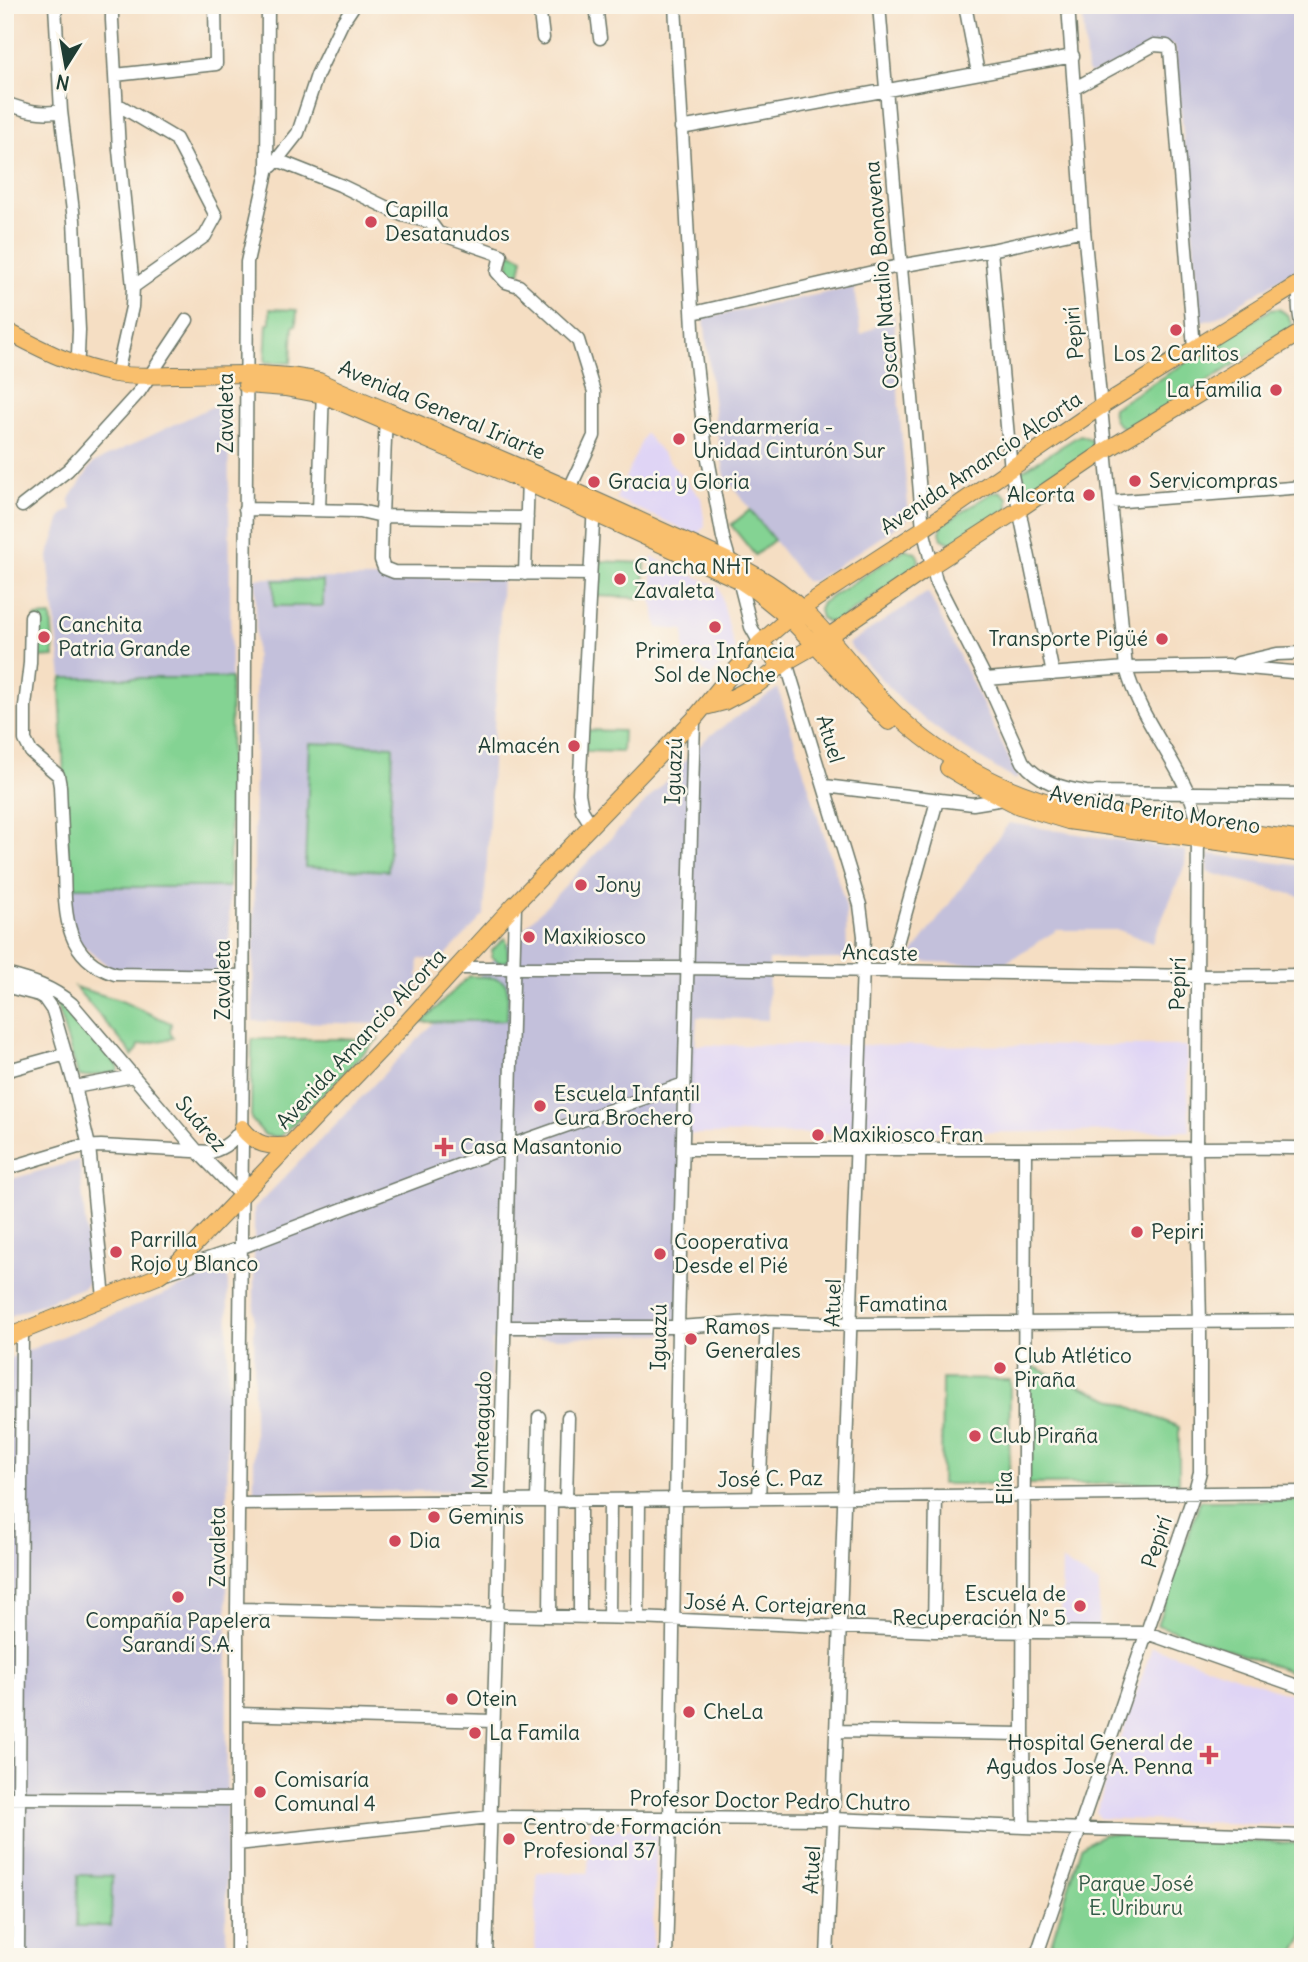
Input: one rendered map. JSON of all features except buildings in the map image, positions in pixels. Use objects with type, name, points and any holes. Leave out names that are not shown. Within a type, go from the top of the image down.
[{"type":"main road","name":"Avenida Amancio Alcorta","points":[[5,1338],[156,1277],[178,1262],[515,904],[700,713],[760,643],[795,614],[1011,470],[1100,407],[1303,282]]},
{"type":"main road","name":"Avenida General Iriarte","points":[[5,330],[76,364],[150,379]]},
{"type":"main road","name":"Avenida Amancio Alcorta","points":[[700,713],[758,684],[786,662],[822,641],[1105,451],[1303,332]]},
{"type":"main road","name":"Avenida General Iriarte","points":[[38,348],[51,359],[80,374],[114,380],[245,380],[300,377],[594,506],[730,562],[767,582],[795,614]]},
{"type":"main road","name":"Avenida General Iriarte","points":[[528,476],[570,488],[594,506],[739,580],[795,614]]},
{"type":"main road","name":"Avenida Perito Moreno","points":[[795,614],[822,641],[880,713],[913,743],[970,781],[1005,793],[1071,808],[1303,854]]},
{"type":"main road","points":[[760,643],[774,658],[786,662]]},
{"type":"main road","name":"Avenida Perito Moreno","points":[[1198,833],[1303,840]]},
{"type":"main road","points":[[242,1128],[258,1143],[268,1146],[290,1145]]},
{"type":"street","points":[[55,5],[61,111],[74,220],[79,330],[76,364]]},
{"type":"street","points":[[117,374],[132,307],[133,286],[119,150],[115,75],[112,10],[119,5]]},
{"type":"street","points":[[115,75],[216,64],[215,5]]},
{"type":"street","name":"Zavaleta","points":[[237,1957],[237,1504],[242,1128],[245,380],[247,262],[267,172],[268,5]]},
{"type":"street","points":[[267,172],[298,134],[317,75],[342,23],[354,5]]},
{"type":"street","points":[[539,5],[543,38]]},
{"type":"street","points":[[596,5],[600,38]]},
{"type":"street","points":[[675,5],[694,346],[705,443],[730,562],[739,580],[751,627],[760,643]]},
{"type":"street","name":"Oscar Natalio Bonavena","points":[[879,5],[923,529],[936,581],[986,679],[1023,762],[1030,770],[1055,786],[1086,792],[1189,794]]},
{"type":"street","points":[[965,5],[978,73]]},
{"type":"street","name":"Pepirí","points":[[1036,1957],[1200,1472],[1196,1147],[1198,833],[1195,805],[1136,699],[1126,668],[1084,230],[1068,5]]},
{"type":"street","points":[[1075,88],[1154,46],[1167,46],[1170,49],[1194,348]]},
{"type":"street","points":[[681,128],[1073,56]]},
{"type":"street","points":[[5,103],[46,114],[61,111]]},
{"type":"street","points":[[117,104],[176,139],[216,216],[205,236],[133,286]]},
{"type":"street","points":[[277,160],[340,185],[402,215],[430,222],[438,233],[501,255],[497,272],[506,282],[519,286],[578,340],[594,392],[594,436],[570,488]]},
{"type":"street","points":[[693,313],[899,266],[1084,230]]},
{"type":"street","points":[[991,250],[1011,470],[1053,674]]},
{"type":"street","points":[[1303,282],[1298,303],[1303,332]]},
{"type":"street","points":[[22,506],[68,470],[150,379],[187,320]]},
{"type":"street","points":[[319,510],[323,389]]},
{"type":"street","points":[[385,416],[382,516],[384,568],[389,571],[590,574]]},
{"type":"street","points":[[525,573],[528,476]]},
{"type":"street","points":[[1111,502],[1303,487]]},
{"type":"street","points":[[592,826],[582,810],[579,793],[594,506]]},
{"type":"street","points":[[245,509],[360,511],[382,516],[527,517]]},
{"type":"street","points":[[31,616],[25,740],[30,752],[58,775],[66,914],[75,943],[90,961],[114,974],[243,976]]},
{"type":"street","points":[[1226,666],[1277,654],[1303,653]]},
{"type":"street","name":"Atuel","points":[[786,662],[860,905],[863,936],[834,1819],[827,1957]]},
{"type":"street","points":[[986,679],[1126,668],[1226,666],[1303,673]]},
{"type":"street","name":"Iguazú","points":[[666,1957],[684,1084],[700,713]]},
{"type":"street","points":[[825,786],[973,804],[1005,793]]},
{"type":"street","points":[[1189,794],[1303,793]]},
{"type":"street","points":[[889,972],[937,801]]},
{"type":"street","name":"Monteagudo","points":[[486,1957],[515,904]]},
{"type":"street","name":"Ancaste","points":[[457,968],[1303,975]]},
{"type":"street","name":"Suárez","points":[[5,974],[43,985],[72,1004],[197,1151],[241,1196]]},
{"type":"street","points":[[5,986],[44,998],[53,1011],[89,1146],[103,1298]]},
{"type":"street","points":[[5,1071],[66,1054]]},
{"type":"street","points":[[75,1087],[133,1076]]},
{"type":"street","points":[[156,1277],[684,1084]]},
{"type":"street","points":[[5,1169],[89,1146],[211,1152],[224,1147],[242,1128]]},
{"type":"street","points":[[684,1149],[1303,1148]]},
{"type":"street","name":"Elía","points":[[1024,1827],[1025,1149]]},
{"type":"street","points":[[759,1498],[767,1321]]},
{"type":"street","name":"Famatina","points":[[505,1327],[678,1327],[767,1321],[851,1324],[1303,1321]]},
{"type":"street","points":[[18,1957],[12,1798],[22,1331]]},
{"type":"street","points":[[537,1500],[538,1417]]},
{"type":"street","points":[[566,1501],[568,1417]]},
{"type":"street","name":"José C. Paz","points":[[237,1504],[1303,1492]]},
{"type":"street","points":[[934,1631],[936,1496]]},
{"type":"street","points":[[550,1616],[551,1501]]},
{"type":"street","points":[[580,1501],[580,1617]]},
{"type":"street","points":[[609,1617],[610,1501]]},
{"type":"street","points":[[638,1618],[639,1501]]},
{"type":"street","name":"José A. Cortejarena","points":[[237,1609],[609,1617],[934,1631],[1147,1633],[1303,1688]]},
{"type":"street","points":[[237,1714],[493,1721]]},
{"type":"street","points":[[837,1731],[1023,1734]]},
{"type":"street","points":[[12,1798],[237,1799]]},
{"type":"street","name":"Profesor Doctor Pedro Chutro","points":[[237,1844],[491,1816],[834,1819],[1303,1836]]},
{"type":"shaded area","points":[[1082,5],[1303,5],[1303,265],[1214,319],[1201,321],[1175,48],[1172,44],[1091,74],[1087,71]]},
{"type":"shaded area","points":[[854,287],[861,335],[894,315],[909,515],[907,520],[814,581],[805,581],[725,476],[716,427],[704,318]]},
{"type":"shaded area","points":[[222,402],[228,402],[231,678],[62,678],[48,557],[62,515],[72,509],[69,500],[93,463]]},
{"type":"shaded area","points":[[645,433],[701,498],[705,526],[697,535],[616,499]]},
{"type":"shaded area","points":[[652,557],[719,587],[735,651],[710,677],[684,653],[684,630],[658,628],[652,602]]},
{"type":"shaded area","points":[[256,578],[502,578],[484,915],[441,960],[419,959],[418,977],[426,977],[382,1024],[253,1021]]},
{"type":"shaded area","points":[[928,592],[1018,777],[1015,780],[956,743],[917,714],[848,644]]},
{"type":"shaded area","points":[[778,688],[846,906],[847,959],[769,960],[768,1020],[697,1017],[680,1334],[492,1340],[485,1490],[254,1493],[254,1209],[708,737]]},
{"type":"shaded area","points":[[1009,823],[1186,851],[1185,865],[1152,943],[1119,930],[1057,930],[1002,965],[907,961]]},
{"type":"shaded area","points":[[1208,854],[1303,866],[1303,897],[1207,872]]},
{"type":"shaded area","points":[[69,887],[229,887],[230,972],[114,971],[80,943],[69,917]]},
{"type":"shaded area","points":[[695,1045],[1186,1046],[1190,1131],[689,1134]]},
{"type":"shaded area","points":[[79,1160],[91,1279],[84,1287],[5,1318],[5,1181]]},
{"type":"shaded area","points":[[222,1270],[228,1273],[226,1957],[5,1957],[5,1360]]},
{"type":"shaded area","name":"Escuela de Recuperación N° 5","points":[[1062,1561],[1099,1584],[1098,1629],[1061,1628]]},
{"type":"shaded area","name":"Hospital General de Agudos Jose A. Penna","points":[[1152,1647],[1303,1699],[1303,1826],[1099,1818],[1096,1812]]},
{"type":"shaded area","points":[[590,1828],[657,1829],[652,1952],[649,1957],[535,1956],[537,1872],[588,1873]]},
{"type":"green space","points":[[510,252],[523,258],[519,278],[508,270]]},
{"type":"green space","points":[[270,309],[297,310],[296,325],[293,326],[291,363],[265,362]]},
{"type":"green space","points":[[1278,309],[1289,317],[1290,330],[1130,429],[1116,422],[1113,408],[1270,310]]},
{"type":"green space","points":[[1080,435],[1090,439],[1094,446],[1092,453],[1033,491],[1026,492],[1019,487],[1020,472]]},
{"type":"green space","points":[[999,491],[1008,498],[1008,509],[953,544],[942,539],[940,532],[943,524]]},
{"type":"green space","points":[[750,510],[774,540],[755,555],[731,525]]},
{"type":"green space","points":[[905,549],[916,553],[919,559],[917,567],[836,622],[821,618],[819,610],[822,603]]},
{"type":"green space","name":"Cancha NHT Zavaleta","points":[[596,561],[645,563],[643,598],[595,596]]},
{"type":"green space","points":[[274,580],[323,581],[323,606],[274,606]]},
{"type":"green space","name":"Canchita Patria Grande","points":[[51,616],[54,657],[37,658],[35,617]]},
{"type":"green space","points":[[62,678],[231,678],[229,887],[69,887],[60,688]]},
{"type":"green space","points":[[586,730],[623,731],[622,752],[585,751]]},
{"type":"green space","points":[[310,743],[393,746],[388,871],[305,867]]},
{"type":"green space","points":[[505,938],[508,961],[499,962],[492,957],[492,950]]},
{"type":"green space","points":[[469,976],[494,978],[505,983],[508,996],[507,1020],[422,1022]]},
{"type":"green space","points":[[75,987],[119,1000],[171,1023],[170,1032],[173,1038],[139,1045],[132,1056]]},
{"type":"green space","points":[[54,997],[60,1000],[119,1067],[117,1072],[82,1077],[78,1075]]},
{"type":"green space","points":[[252,1039],[378,1039],[280,1137],[265,1135],[251,1119]]},
{"type":"green space","points":[[1029,1365],[1179,1427],[1179,1483],[1023,1484]]},
{"type":"green space","name":"Club Piraña","points":[[942,1379],[1010,1380],[1009,1484],[941,1484]]},
{"type":"green space","points":[[1303,1500],[1303,1676],[1157,1625],[1200,1501]]},
{"type":"green space","name":"Parque José E. Uriburu","points":[[1104,1834],[1303,1844],[1303,1938],[1292,1957],[1047,1957],[1081,1847]]},
{"type":"green space","points":[[78,1875],[112,1876],[111,1926],[77,1926]]},
{"type":"place","name":"Capilla Desatanudos","points":[[371,222]]},
{"type":"place","name":"Los 2 Carlitos","points":[[1176,330]]},
{"type":"place","name":"La Familia","points":[[1276,390]]},
{"type":"place","name":"Gendarmería - Unidad Cinturón Sur","points":[[679,439]]},
{"type":"place","name":"Servicompras","points":[[1135,481]]},
{"type":"place","name":"Gracia y Gloria","points":[[594,482]]},
{"type":"place","name":"Alcorta","points":[[1089,495]]},
{"type":"place","name":"Cancha NHT Zavaleta","points":[[620,579]]},
{"type":"place","name":"Primera Infancia Sol de Noche","points":[[715,627]]},
{"type":"place","name":"Canchita Patria Grande","points":[[44,637]]},
{"type":"place","name":"Transporte Pigüé","points":[[1162,639]]},
{"type":"place","name":"Almacén","points":[[574,746]]},
{"type":"place","name":"Jony","points":[[581,885]]},
{"type":"place","name":"Maxikiosco","points":[[529,937]]},
{"type":"place","name":"Escuela Infantil Cura Brochero","points":[[540,1106]]},
{"type":"place","name":"Maxikiosco Fran","points":[[818,1135]]},
{"type":"place","name":"Casa Masantonio","points":[[444,1147]]},
{"type":"place","name":"Pepiri","points":[[1137,1232]]},
{"type":"place","name":"Parrilla Rojo y Blanco","points":[[116,1252]]},
{"type":"place","name":"Cooperativa Desde el Pié","points":[[660,1254]]},
{"type":"place","name":"Ramos Generales","points":[[691,1339]]},
{"type":"place","name":"Club Atlético Piraña","points":[[1000,1368]]},
{"type":"place","name":"Club Piraña","points":[[975,1436]]},
{"type":"place","name":"Geminis","points":[[434,1517]]},
{"type":"place","name":"Dia","points":[[395,1541]]},
{"type":"place","name":"Compañía Papelera Sarandí S.A.","points":[[178,1597]]},
{"type":"place","name":"Escuela de Recuperación N° 5","points":[[1080,1606]]},
{"type":"place","name":"Otein","points":[[452,1699]]},
{"type":"place","name":"CheLa","points":[[689,1712]]},
{"type":"place","name":"La Famila","points":[[475,1733]]},
{"type":"place","name":"Hospital General de Agudos Jose A. Penna","points":[[1209,1755]]},
{"type":"place","name":"Comisaría Comunal 4","points":[[260,1792]]},
{"type":"place","name":"Centro de Formación Profesional 37","points":[[509,1839]]}]
